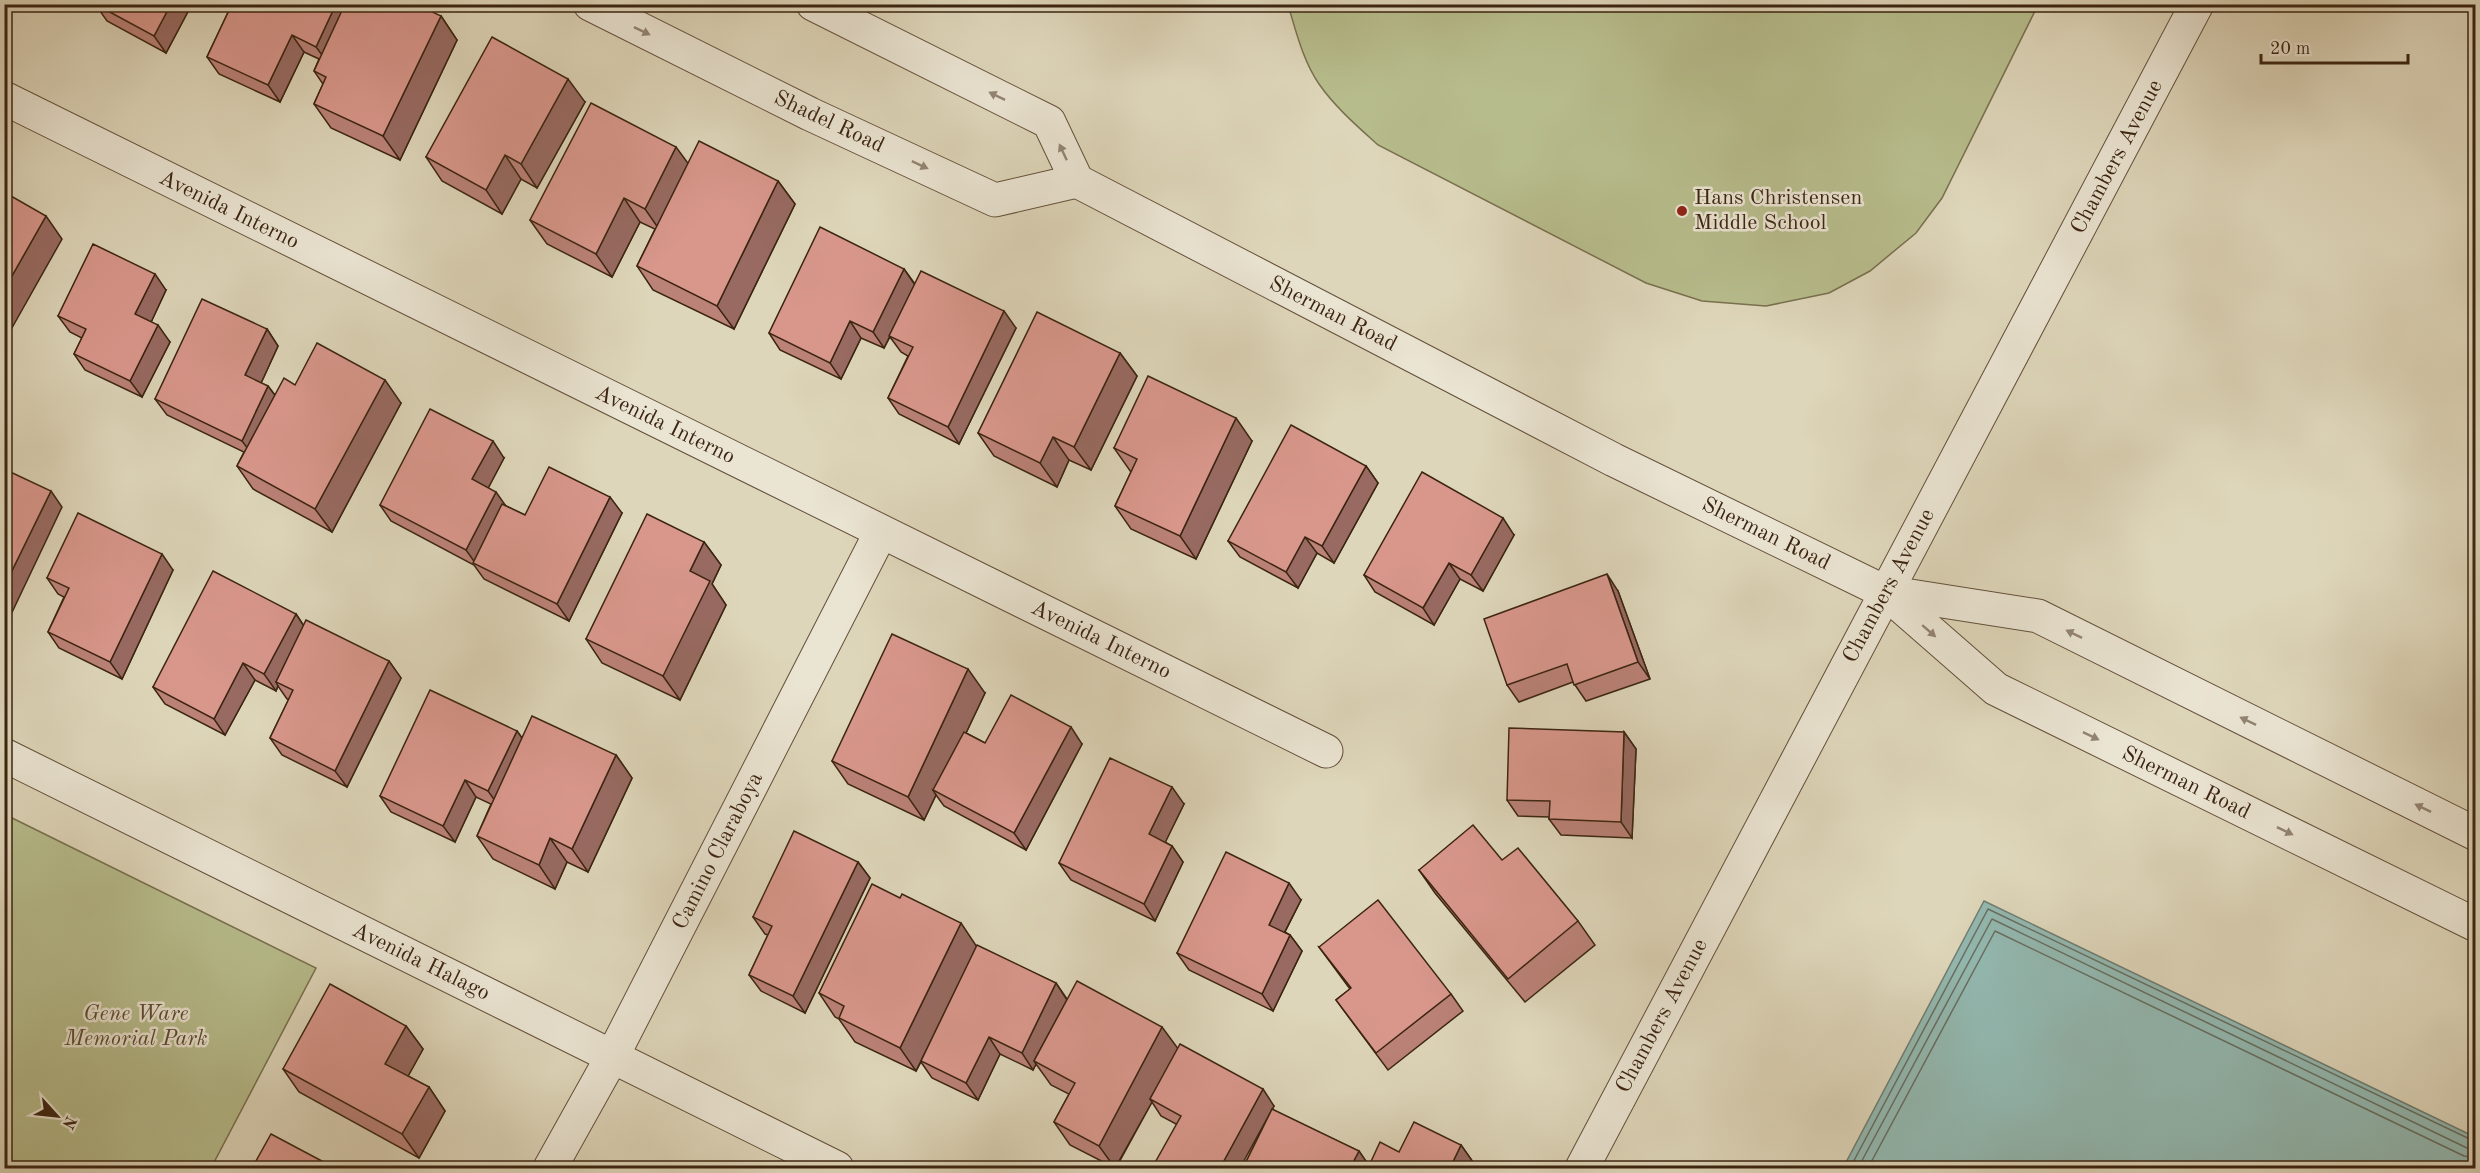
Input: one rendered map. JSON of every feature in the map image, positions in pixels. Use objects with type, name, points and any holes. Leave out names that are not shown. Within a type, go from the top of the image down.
[{"type":"street","name":"Shadel Road","points":[[590,4],[810,114],[995,200],[1077,182]]},
{"type":"street","points":[[813,4],[1049,122],[1077,182]]},
{"type":"street","name":"Chambers Avenue","points":[[1582,1168],[2197,4]]},
{"type":"street","name":"Avenida Interno","points":[[4,98],[1326,751]]},
{"type":"street","name":"Sherman Road","points":[[1077,182],[1614,460],[1885,592],[1996,689],[2475,925]]},
{"type":"street","name":"Camino Claraboya","points":[[550,1168],[612,1057],[881,532]]},
{"type":"street","name":"Sherman Road","points":[[1885,592],[2038,616],[2475,834]]},
{"type":"street","name":"Avenida Halago","points":[[4,755],[837,1168]]},
{"type":"green space","points":[[1288,4],[2038,5],[1942,198],[1916,233],[1870,271],[1829,293],[1766,306],[1702,301],[1646,283],[1378,145],[1339,108],[1313,75],[1304,56]]},
{"type":"green space","name":"Gene Ware Memorial Park","points":[[4,814],[316,968],[211,1168],[5,1168]]},
{"type":"water","points":[[1984,901],[2475,1137],[2475,1168],[1843,1168]]},
{"type":"building","points":[[95,4],[171,4],[154,36]]},
{"type":"building","points":[[232,4],[336,4],[316,47],[292,35],[268,85],[207,57]]},
{"type":"building","points":[[345,4],[416,4],[441,16],[383,136],[314,104],[326,77],[314,71]]},
{"type":"building","points":[[492,37],[568,79],[521,164],[505,155],[486,190],[426,157]]},
{"type":"building","points":[[591,103],[676,147],[645,209],[624,198],[596,254],[530,220]]},
{"type":"building","points":[[699,141],[778,181],[717,306],[637,266]]},
{"type":"building","points":[[4,192],[46,216],[4,290]]},
{"type":"building","points":[[820,227],[904,269],[873,332],[850,321],[830,363],[769,333]]},
{"type":"building","points":[[93,244],[155,274],[135,314],[158,325],[130,381],[74,354],[86,329],[58,316]]},
{"type":"building","points":[[921,271],[1004,311],[948,427],[888,398],[913,347],[889,336]]},
{"type":"building","points":[[202,299],[267,329],[245,375],[268,386],[242,441],[155,399]]},
{"type":"building","points":[[1037,312],[1120,353],[1074,447],[1053,437],[1040,463],[978,433]]},
{"type":"building","points":[[317,343],[385,380],[315,509],[237,466],[284,378],[295,385]]},
{"type":"building","points":[[1148,376],[1236,418],[1180,536],[1115,506],[1137,459],[1114,448]]},
{"type":"building","points":[[430,409],[493,441],[472,479],[496,492],[466,550],[380,505]]},
{"type":"building","points":[[1291,425],[1366,466],[1322,546],[1305,537],[1286,572],[1228,541]]},
{"type":"building","points":[[549,467],[610,497],[557,604],[473,563],[502,504],[525,515]]},
{"type":"building","points":[[4,469],[51,491],[4,587]]},
{"type":"building","points":[[1422,472],[1503,518],[1471,575],[1449,563],[1423,608],[1364,575]]},
{"type":"building","points":[[78,513],[162,554],[110,662],[48,632],[69,588],[47,578]]},
{"type":"building","points":[[647,514],[704,542],[690,571],[710,581],[663,676],[586,639]]},
{"type":"building","points":[[213,571],[296,614],[264,674],[243,663],[214,719],[153,687]]},
{"type":"building","points":[[1607,574],[1638,662],[1574,685],[1567,664],[1507,685],[1484,619]]},
{"type":"building","points":[[306,620],[389,661],[335,771],[270,738],[293,690],[276,682]]},
{"type":"building","points":[[892,634],[968,669],[908,797],[832,761]]},
{"type":"building","points":[[430,690],[517,731],[488,791],[465,780],[443,826],[380,796]]},
{"type":"building","points":[[1011,695],[1071,727],[1014,833],[933,790],[964,732],[985,743]]},
{"type":"building","points":[[532,716],[616,755],[572,849],[550,838],[539,865],[477,836]]},
{"type":"building","points":[[1509,728],[1624,732],[1621,822],[1549,819],[1550,801],[1507,800]]},
{"type":"building","points":[[1110,758],[1172,787],[1149,834],[1172,846],[1144,904],[1059,863]]},
{"type":"building","points":[[1473,825],[1502,860],[1518,848],[1578,921],[1508,979],[1419,870]]},
{"type":"building","points":[[794,831],[858,862],[793,996],[749,975],[772,926],[753,917]]},
{"type":"building","points":[[1226,852],[1289,883],[1269,925],[1290,935],[1262,994],[1177,953]]},
{"type":"building","points":[[872,884],[900,898],[902,894],[961,923],[900,1048],[839,1018],[844,1006],[819,993]]},
{"type":"building","points":[[1378,900],[1451,994],[1376,1053],[1336,1000],[1351,988],[1319,947]]},
{"type":"building","points":[[977,945],[1056,983],[1022,1053],[989,1037],[966,1083],[921,1061]]},
{"type":"building","points":[[1077,981],[1162,1027],[1099,1146],[1054,1122],[1075,1083],[1034,1061]]},
{"type":"building","points":[[330,984],[406,1026],[385,1064],[429,1087],[402,1134],[283,1069]]},
{"type":"building","points":[[1180,1044],[1263,1089],[1220,1168],[1152,1168],[1181,1116],[1150,1099]]},
{"type":"building","points":[[1272,1109],[1359,1151],[1350,1168],[1243,1168]]},
{"type":"building","points":[[1414,1122],[1461,1145],[1450,1168],[1368,1168],[1380,1142],[1399,1152]]},
{"type":"building","points":[[271,1134],[335,1168],[252,1168]]},
{"type":"place","name":"Hans Christensen Middle School","points":[[1682,211]]}]
